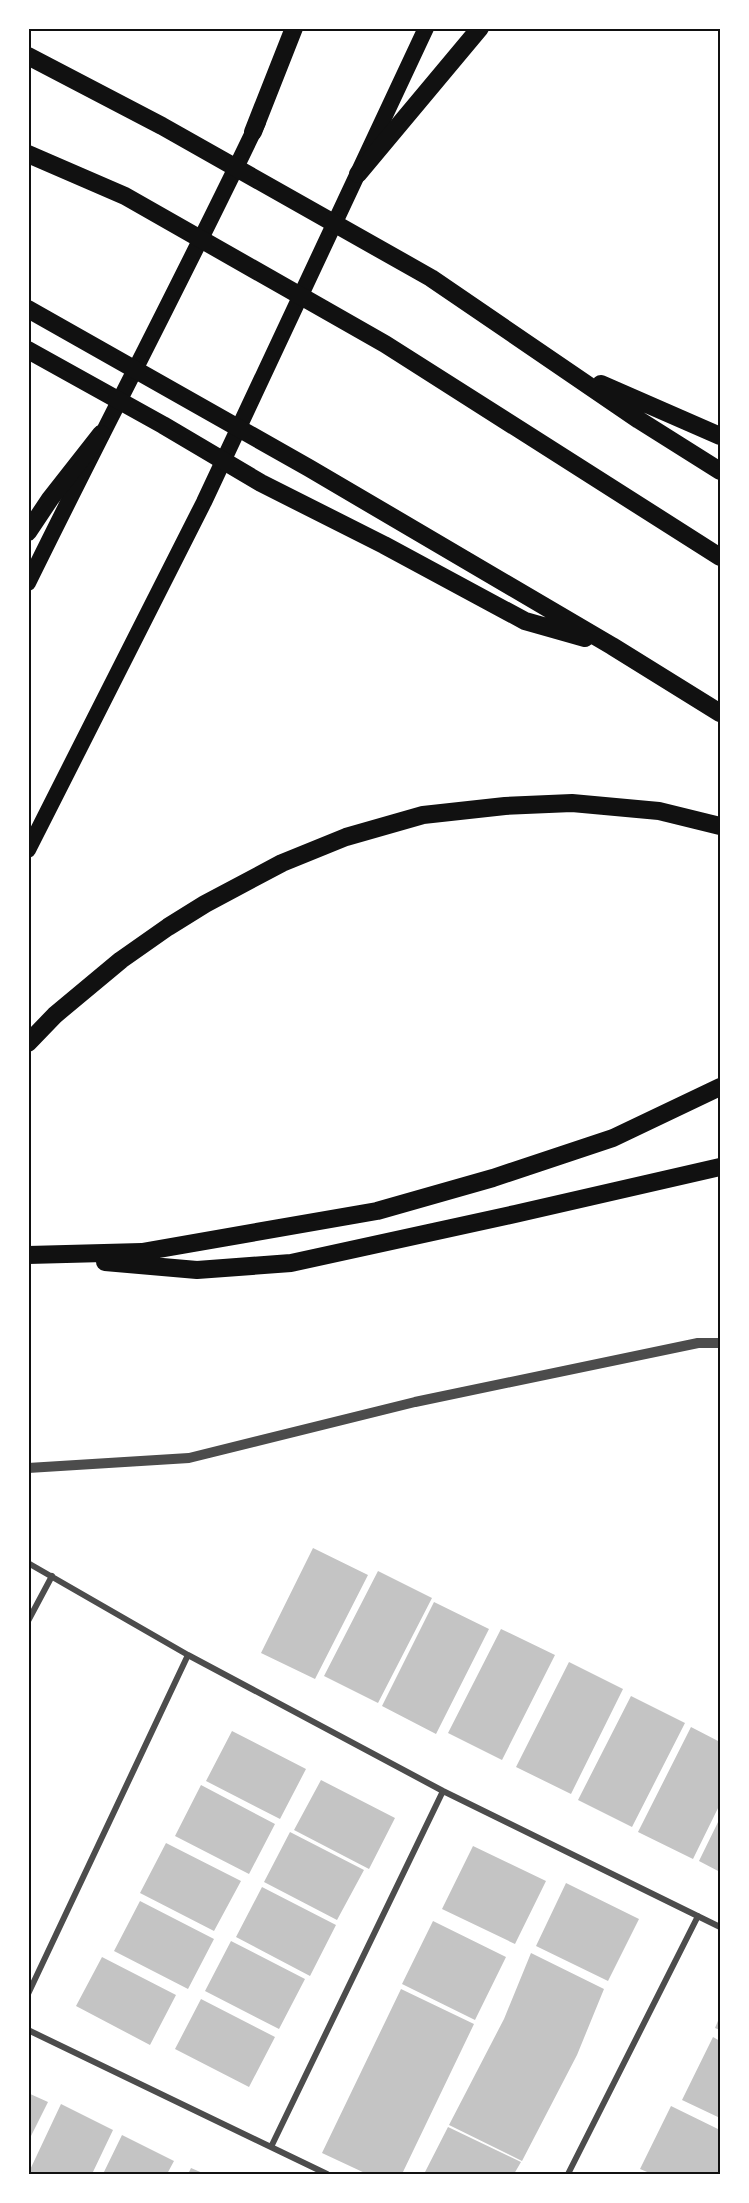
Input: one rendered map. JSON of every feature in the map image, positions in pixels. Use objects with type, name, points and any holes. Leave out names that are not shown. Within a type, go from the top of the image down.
[{"type":"highway","points":[[253,132],[294,28]]},
{"type":"highway","points":[[28,583],[101,434],[161,322],[302,28]]},
{"type":"highway","points":[[28,850],[204,502],[426,28]]},
{"type":"highway","points":[[358,174],[480,28]]},
{"type":"highway","points":[[28,56],[162,126],[431,278],[639,420],[720,471]]},
{"type":"highway","points":[[28,154],[125,196],[385,344],[720,557]]},
{"type":"highway","points":[[28,309],[309,468],[612,646],[720,713]]},
{"type":"highway","points":[[28,350],[296,501],[525,621],[612,646]]},
{"type":"highway","points":[[560,365],[720,436]]},
{"type":"highway","points":[[28,532],[50,499],[101,434]]},
{"type":"highway","points":[[28,1044],[55,1015],[121,960],[168,927],[205,904],[282,863],[346,837],[423,815],[505,806],[572,803],[659,811],[720,826]]},
{"type":"highway","points":[[28,1255],[142,1252],[377,1211],[493,1178],[613,1138],[720,1087]]},
{"type":"highway","points":[[50,1255],[138,1266],[197,1270],[291,1263],[720,1167]]},
{"type":"street","points":[[28,1468],[189,1458],[415,1402],[698,1343],[720,1343]]},
{"type":"street","points":[[28,1563],[188,1655],[443,1791],[720,1927]]},
{"type":"street","points":[[28,1621],[52,1576]]},
{"type":"street","points":[[28,1994],[188,1655]]},
{"type":"street","points":[[271,2147],[443,1791]]},
{"type":"street","points":[[568,2175],[698,1916]]},
{"type":"street","points":[[28,2030],[327,2175]]},
{"type":"building","points":[[313,1548],[368,1575],[315,1679],[261,1653]]},
{"type":"building","points":[[378,1571],[432,1598],[378,1703],[324,1676]]},
{"type":"building","points":[[434,1602],[489,1629],[436,1734],[382,1706]]},
{"type":"building","points":[[501,1629],[555,1655],[502,1760],[448,1733]]},
{"type":"building","points":[[569,1662],[623,1689],[571,1794],[516,1767]]},
{"type":"building","points":[[631,1696],[685,1723],[632,1827],[578,1800]]},
{"type":"building","points":[[691,1727],[720,1742],[720,1804],[693,1859],[638,1832]]},
{"type":"building","points":[[232,1731],[306,1769],[280,1819],[206,1781]]},
{"type":"building","points":[[321,1780],[395,1818],[369,1869],[294,1830]]},
{"type":"building","points":[[201,1785],[275,1824],[249,1874],[175,1836]]},
{"type":"building","points":[[720,1818],[720,1872],[699,1861]]},
{"type":"building","points":[[290,1832],[364,1870],[337,1920],[264,1882]]},
{"type":"building","points":[[166,1843],[241,1881],[214,1931],[140,1893]]},
{"type":"building","points":[[473,1846],[546,1881],[515,1944],[442,1909]]},
{"type":"building","points":[[566,1883],[639,1919],[608,1981],[536,1946]]},
{"type":"building","points":[[262,1887],[336,1925],[310,1976],[236,1937]]},
{"type":"building","points":[[140,1901],[214,1939],[188,1989],[114,1951]]},
{"type":"building","points":[[433,1921],[506,1957],[475,2020],[402,1984]]},
{"type":"building","points":[[231,1941],[305,1979],[279,2029],[205,1991]]},
{"type":"building","points":[[531,1953],[604,1989],[577,2055],[522,2161],[449,2125],[504,2019]]},
{"type":"building","points":[[102,1957],[176,1995],[150,2045],[76,2006]]},
{"type":"building","points":[[401,1989],[474,2024],[402,2174],[367,2174],[322,2153]]},
{"type":"building","points":[[201,1999],[275,2037],[249,2087],[175,2049]]},
{"type":"building","points":[[720,2016],[720,2030],[715,2028]]},
{"type":"building","points":[[713,2037],[720,2041],[720,2118],[682,2100]]},
{"type":"building","points":[[28,2093],[48,2102],[28,2142]]},
{"type":"building","points":[[61,2104],[113,2130],[92,2174],[28,2174]]},
{"type":"building","points":[[671,2106],[720,2130],[720,2174],[652,2174],[640,2169]]},
{"type":"building","points":[[448,2127],[521,2162],[514,2174],[424,2174]]},
{"type":"building","points":[[122,2135],[174,2161],[167,2174],[103,2174]]},
{"type":"building","points":[[191,2168],[205,2174],[188,2174]]}]
